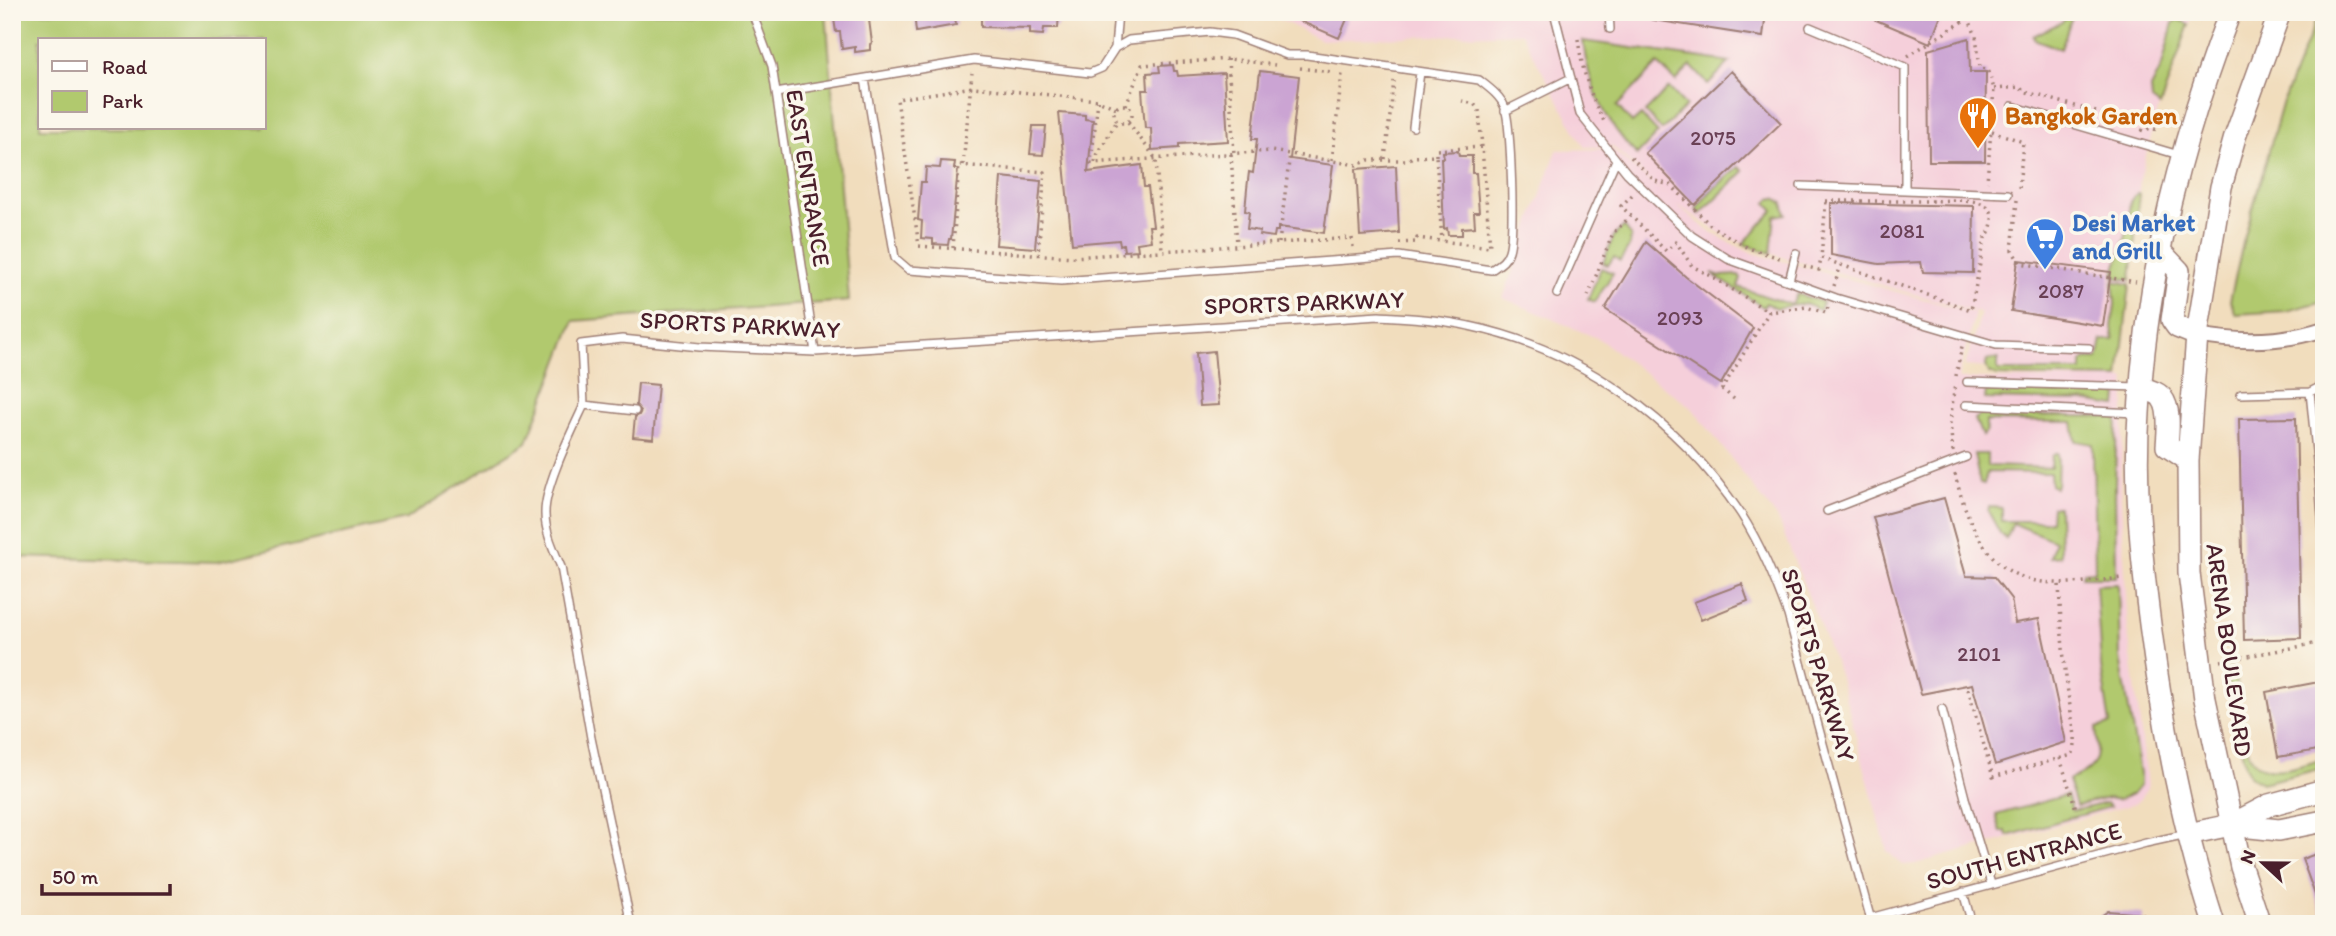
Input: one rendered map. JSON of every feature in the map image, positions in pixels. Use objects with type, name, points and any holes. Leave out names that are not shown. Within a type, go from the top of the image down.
[{"type":"main road","points":[[2214,924],[2174,782],[2164,724],[2138,525],[2138,413],[2147,330],[2160,251],[2182,156],[2230,12]]},
{"type":"main road","name":"ARENA BOULEVARD","points":[[2260,924],[2241,867],[2204,699],[2194,622],[2188,538],[2188,460],[2197,335],[2221,187],[2235,137],[2280,12]]},
{"type":"main road","points":[[2160,251],[2179,271],[2172,320],[2177,327],[2197,335]]},
{"type":"main road","points":[[2141,387],[2164,400],[2168,419],[2167,446],[2188,460]]},
{"type":"main road","points":[[2188,834],[2231,825],[2269,805],[2324,790]]},
{"type":"main road","points":[[2231,825],[2279,830],[2324,821]]},
{"type":"street","points":[[2197,335],[2235,341],[2266,341],[2324,329]]},
{"type":"lane","name":"EAST ENTRANCE","points":[[752,12],[772,66],[815,352]]},
{"type":"lane","points":[[776,93],[974,60],[1090,73],[1102,68],[1115,47],[1118,12]]},
{"type":"lane","points":[[1554,12],[1580,114],[1640,186],[1692,236],[1728,259],[1831,296],[1996,345],[2089,348]]},
{"type":"lane","points":[[1609,12],[1610,29]]},
{"type":"lane","points":[[1810,27],[1905,67],[1905,190]]},
{"type":"lane","points":[[865,79],[895,258],[909,270],[1060,281],[1399,256],[1491,270],[1504,261],[1510,249],[1512,231],[1505,111],[1504,105],[1491,89],[1479,80],[1307,55],[1287,55],[1233,35],[1210,32],[1129,40],[1115,47]]},
{"type":"lane","points":[[1413,127],[1420,72]]},
{"type":"lane","points":[[1505,111],[1571,78]]},
{"type":"lane","points":[[2012,106],[2182,156]]},
{"type":"lane","points":[[1557,294],[1616,160]]},
{"type":"lane","points":[[1801,186],[2008,194]]},
{"type":"lane","points":[[1788,281],[1796,253]]},
{"type":"lane","name":"SPORTS PARKWAY","points":[[584,405],[581,344],[622,339],[700,347],[815,352],[1379,316],[1424,318],[1498,333],[1540,348],[1594,374],[1656,418],[1709,471],[1741,514],[1772,573],[1788,615],[1871,921]]},
{"type":"lane","points":[[1967,382],[2141,387]]},
{"type":"lane","points":[[2241,394],[2310,392],[2324,385]]},
{"type":"lane","points":[[2310,392],[2322,490],[2324,544]]},
{"type":"lane","points":[[631,924],[591,738],[561,567],[550,542],[545,514],[548,492],[584,405],[635,411]]},
{"type":"lane","points":[[1966,405],[2138,413]]},
{"type":"lane","points":[[1827,510],[1966,457]]},
{"type":"lane","points":[[1942,709],[1991,884]]},
{"type":"lane","name":"SOUTH ENTRANCE","points":[[1871,921],[1991,884],[2188,834]]},
{"type":"lane","points":[[1963,892],[1972,924]]},
{"type":"path","points":[[1908,56],[1978,12]]},
{"type":"path","points":[[2182,12],[2196,19]]},
{"type":"path","points":[[1968,17],[1976,36],[1980,68],[1988,69],[1994,89],[1985,205]]},
{"type":"path","points":[[1578,39],[1587,86],[1607,128]]},
{"type":"path","points":[[1228,59],[1237,245]]},
{"type":"path","points":[[1126,105],[1142,65],[1228,59],[1281,66]]},
{"type":"path","points":[[1293,67],[1342,74],[1332,160]]},
{"type":"path","points":[[963,165],[972,73]]},
{"type":"path","points":[[1382,79],[1395,81],[1385,159]]},
{"type":"path","points":[[1116,108],[1098,100],[971,87],[897,99],[919,246],[1073,257],[1352,238],[1353,247],[1366,246]]},
{"type":"path","points":[[1994,89],[2020,87],[2023,91],[2096,112],[2144,131],[2150,128],[2158,130]]},
{"type":"path","points":[[1098,100],[1091,163],[1271,150],[1357,165],[1369,160],[1408,160],[1412,157],[1436,156]]},
{"type":"path","points":[[1391,244],[1417,242],[1416,238],[1490,247],[1479,110],[1474,104],[1462,101]]},
{"type":"path","points":[[1120,105],[1126,105],[1132,112],[1128,122],[1117,121],[1114,115],[1120,105]]},
{"type":"path","points":[[1095,163],[1117,121]]},
{"type":"path","points":[[1128,122],[1156,159],[1162,251]]},
{"type":"path","points":[[1992,131],[2023,142],[2012,250],[2020,263],[2136,282]]},
{"type":"path","points":[[1442,241],[1436,150],[1483,148]]},
{"type":"path","points":[[1279,243],[1290,153]]},
{"type":"path","points":[[1627,153],[1655,181],[1671,185],[1711,226],[1748,248],[1819,271],[1826,201],[1961,201],[1985,205],[1993,217],[1990,233],[1985,238],[1971,310],[1821,258]]},
{"type":"path","points":[[953,248],[959,165],[963,165],[1045,172],[1038,254]]},
{"type":"path","points":[[1650,176],[1621,206],[1666,251],[1676,242],[1692,267],[1711,275],[1769,312],[1806,307],[1826,313],[1841,265]]},
{"type":"path","points":[[1588,296],[1614,233],[1631,216]]},
{"type":"path","points":[[1734,399],[1723,389],[1769,312]]},
{"type":"path","points":[[1964,341],[1955,377],[1950,423],[1955,475],[1977,534],[1989,552],[2005,567],[2024,578],[2059,583],[2122,579]]},
{"type":"path","points":[[1968,689],[1993,777],[2072,755],[2075,737],[2063,667],[2059,583]]},
{"type":"path","points":[[2221,662],[2324,642]]},
{"type":"path","points":[[2060,758],[2076,808]]},
{"type":"shaded area","points":[[1265,12],[2194,12],[2159,106],[2140,179],[2133,267],[2118,378],[2126,379],[2120,482],[2128,632],[2148,786],[2141,799],[2134,804],[1915,864],[1902,865],[1887,851],[1839,674],[1778,519],[1692,408],[1599,339],[1503,298],[1557,150],[1612,149],[1668,197],[1613,147],[1584,147],[1521,33],[1321,40]],"holes":[[[1676,204],[1728,238],[1781,257],[1981,313],[1965,366],[2117,379],[1958,379],[1975,313],[1749,252],[1711,233]]]},
{"type":"green space","points":[[12,12],[826,12],[849,301],[574,321],[527,442],[406,519],[217,562],[12,557]]},
{"type":"green space","points":[[2319,12],[2324,12],[2324,301],[2286,311],[2236,314],[2230,301],[2243,243],[2283,101]]},
{"type":"green space","points":[[2072,16],[2061,49],[2034,39],[2033,36],[2062,22]]},
{"type":"green space","points":[[2177,19],[2189,24],[2160,106],[2152,100],[2151,88],[2162,66],[2173,23]]},
{"type":"green space","points":[[1583,41],[1730,62],[1708,84],[1691,66],[1676,81],[1658,64],[1617,106],[1632,123],[1641,115],[1658,133],[1637,155],[1616,130],[1600,103],[1589,73]]},
{"type":"green space","points":[[1669,88],[1686,106],[1662,130],[1645,112]]},
{"type":"green space","points":[[1739,167],[1744,171],[1700,214],[1696,209],[1710,192]]},
{"type":"green space","points":[[2137,194],[2131,280],[2114,277],[2127,232],[2130,204]]},
{"type":"green space","points":[[1775,198],[1783,203],[1786,214],[1775,216],[1771,253],[1743,244],[1774,210],[1767,203]]},
{"type":"green space","points":[[1624,226],[1631,236],[1630,245],[1620,261],[1614,257],[1608,265],[1603,263],[1614,236]]},
{"type":"green space","points":[[1601,268],[1613,273],[1595,302],[1588,299]]},
{"type":"green space","points":[[1712,274],[1739,275],[1741,278],[1738,287],[1792,305],[1797,294],[1823,302],[1820,310],[1805,304],[1776,308],[1766,303],[1763,307]]},
{"type":"green space","points":[[2113,281],[2130,284],[2119,378],[1997,376],[1989,373],[1987,360],[1998,359],[1998,371],[2082,371],[2082,362],[2086,359],[2098,359],[2102,340],[2114,340]]},
{"type":"green space","points":[[1986,391],[2118,394],[2117,406],[2083,401],[1985,399]]},
{"type":"green space","points":[[1982,414],[2117,417],[2116,577],[2082,577],[2083,572],[2095,571],[2093,444],[2076,441],[2073,422],[1986,421],[1986,431],[1982,436],[1975,419]]},
{"type":"green space","points":[[2055,453],[2058,453],[2055,488],[2051,485],[2050,473],[1987,472],[1984,485],[1980,484],[1974,454],[1987,454],[1987,466],[2051,468]]},
{"type":"green space","points":[[1989,507],[2002,508],[2002,521],[2051,521],[2052,507],[2059,507],[2060,556],[2050,557],[2055,541],[2013,523],[2006,539],[1988,511]]},
{"type":"green space","points":[[2118,584],[2120,658],[2140,785],[2133,794],[2118,800],[2108,798],[2076,806],[2068,780],[2092,766],[2097,754],[2096,728],[2110,724],[2101,667],[2096,585]]},
{"type":"green space","points":[[2233,667],[2249,754],[2255,762],[2263,767],[2283,769],[2324,759],[2324,768],[2262,783],[2250,776],[2245,766],[2225,668]]},
{"type":"green space","points":[[2067,795],[2072,811],[2107,803],[2110,807],[2007,836],[2006,831],[2001,832],[1996,815]]},
{"type":"building","points":[[836,12],[868,12],[872,43],[870,50],[855,52],[855,47],[842,49],[840,32],[836,32]]},
{"type":"building","points":[[914,12],[954,12],[956,25],[916,32]]},
{"type":"building","points":[[981,12],[1059,12],[1058,28],[1044,28],[1043,35],[1030,34],[1030,28],[981,27]]},
{"type":"building","points":[[1279,12],[1350,12],[1339,38]]},
{"type":"building","points":[[1654,12],[1766,12],[1763,37],[1653,20]]},
{"type":"building","points":[[1857,12],[1942,12],[1930,43]]},
{"type":"building","points":[[1969,38],[1970,72],[1986,72],[1985,161],[1929,161],[1928,50]]},
{"type":"building","points":[[1173,65],[1178,76],[1224,73],[1228,141],[1179,144],[1179,148],[1152,150],[1151,128],[1145,128],[1142,90],[1148,90],[1147,73],[1160,72],[1159,66]]},
{"type":"building","points":[[1260,71],[1299,76],[1290,159],[1333,165],[1324,233],[1278,227],[1274,237],[1259,235],[1260,231],[1247,229],[1249,212],[1245,211],[1249,172],[1253,173],[1257,139],[1252,139]]},
{"type":"building","points":[[1731,71],[1781,123],[1695,205],[1645,153]]},
{"type":"building","points":[[1059,113],[1085,115],[1085,119],[1093,120],[1088,172],[1142,165],[1153,226],[1149,226],[1151,241],[1137,243],[1138,250],[1124,251],[1119,240],[1072,244]]},
{"type":"building","points":[[1033,126],[1046,126],[1043,155],[1030,154]]},
{"type":"building","points":[[1458,151],[1459,156],[1472,156],[1472,173],[1476,173],[1479,212],[1474,212],[1475,227],[1462,228],[1462,235],[1448,235],[1447,228],[1444,229],[1441,158],[1444,158],[1443,152]]},
{"type":"building","points":[[941,161],[955,162],[954,169],[958,169],[951,239],[948,245],[933,244],[933,239],[921,238],[922,221],[918,220],[921,182],[925,182],[926,167],[940,168]]},
{"type":"building","points":[[1396,166],[1399,233],[1360,236],[1356,169]]},
{"type":"building","points":[[1001,177],[1041,181],[1035,248],[996,245]]},
{"type":"building","points":[[1831,203],[1974,206],[1973,273],[1923,272],[1921,262],[1879,264],[1831,255]]},
{"type":"building","points":[[1646,242],[1686,277],[1753,328],[1721,384],[1605,309]]},
{"type":"building","points":[[2018,260],[2111,272],[2103,326],[2011,311]]},
{"type":"building","points":[[1214,351],[1219,405],[1200,406],[1196,353]]},
{"type":"building","points":[[638,383],[658,385],[653,439],[633,437],[635,417],[641,411],[636,405]]},
{"type":"building","points":[[2296,418],[2301,638],[2244,640],[2239,419]]},
{"type":"building","points":[[1944,498],[1966,576],[1994,577],[2011,599],[2015,623],[2039,619],[2066,742],[1995,765],[1972,684],[1921,694],[1873,517]]},
{"type":"building","points":[[1742,584],[1748,601],[1701,620],[1694,602]]},
{"type":"building","points":[[2324,681],[2324,749],[2278,757],[2266,692]]},
{"type":"building","points":[[2324,851],[2324,913],[2322,914],[2302,859]]},
{"type":"building","points":[[2108,911],[2143,914],[2143,924],[2090,924]]},
{"type":"place","name":"Bangkok Garden","points":[[1978,150]]},
{"type":"place","name":"Desi Market and Grill","points":[[2045,271]]}]
